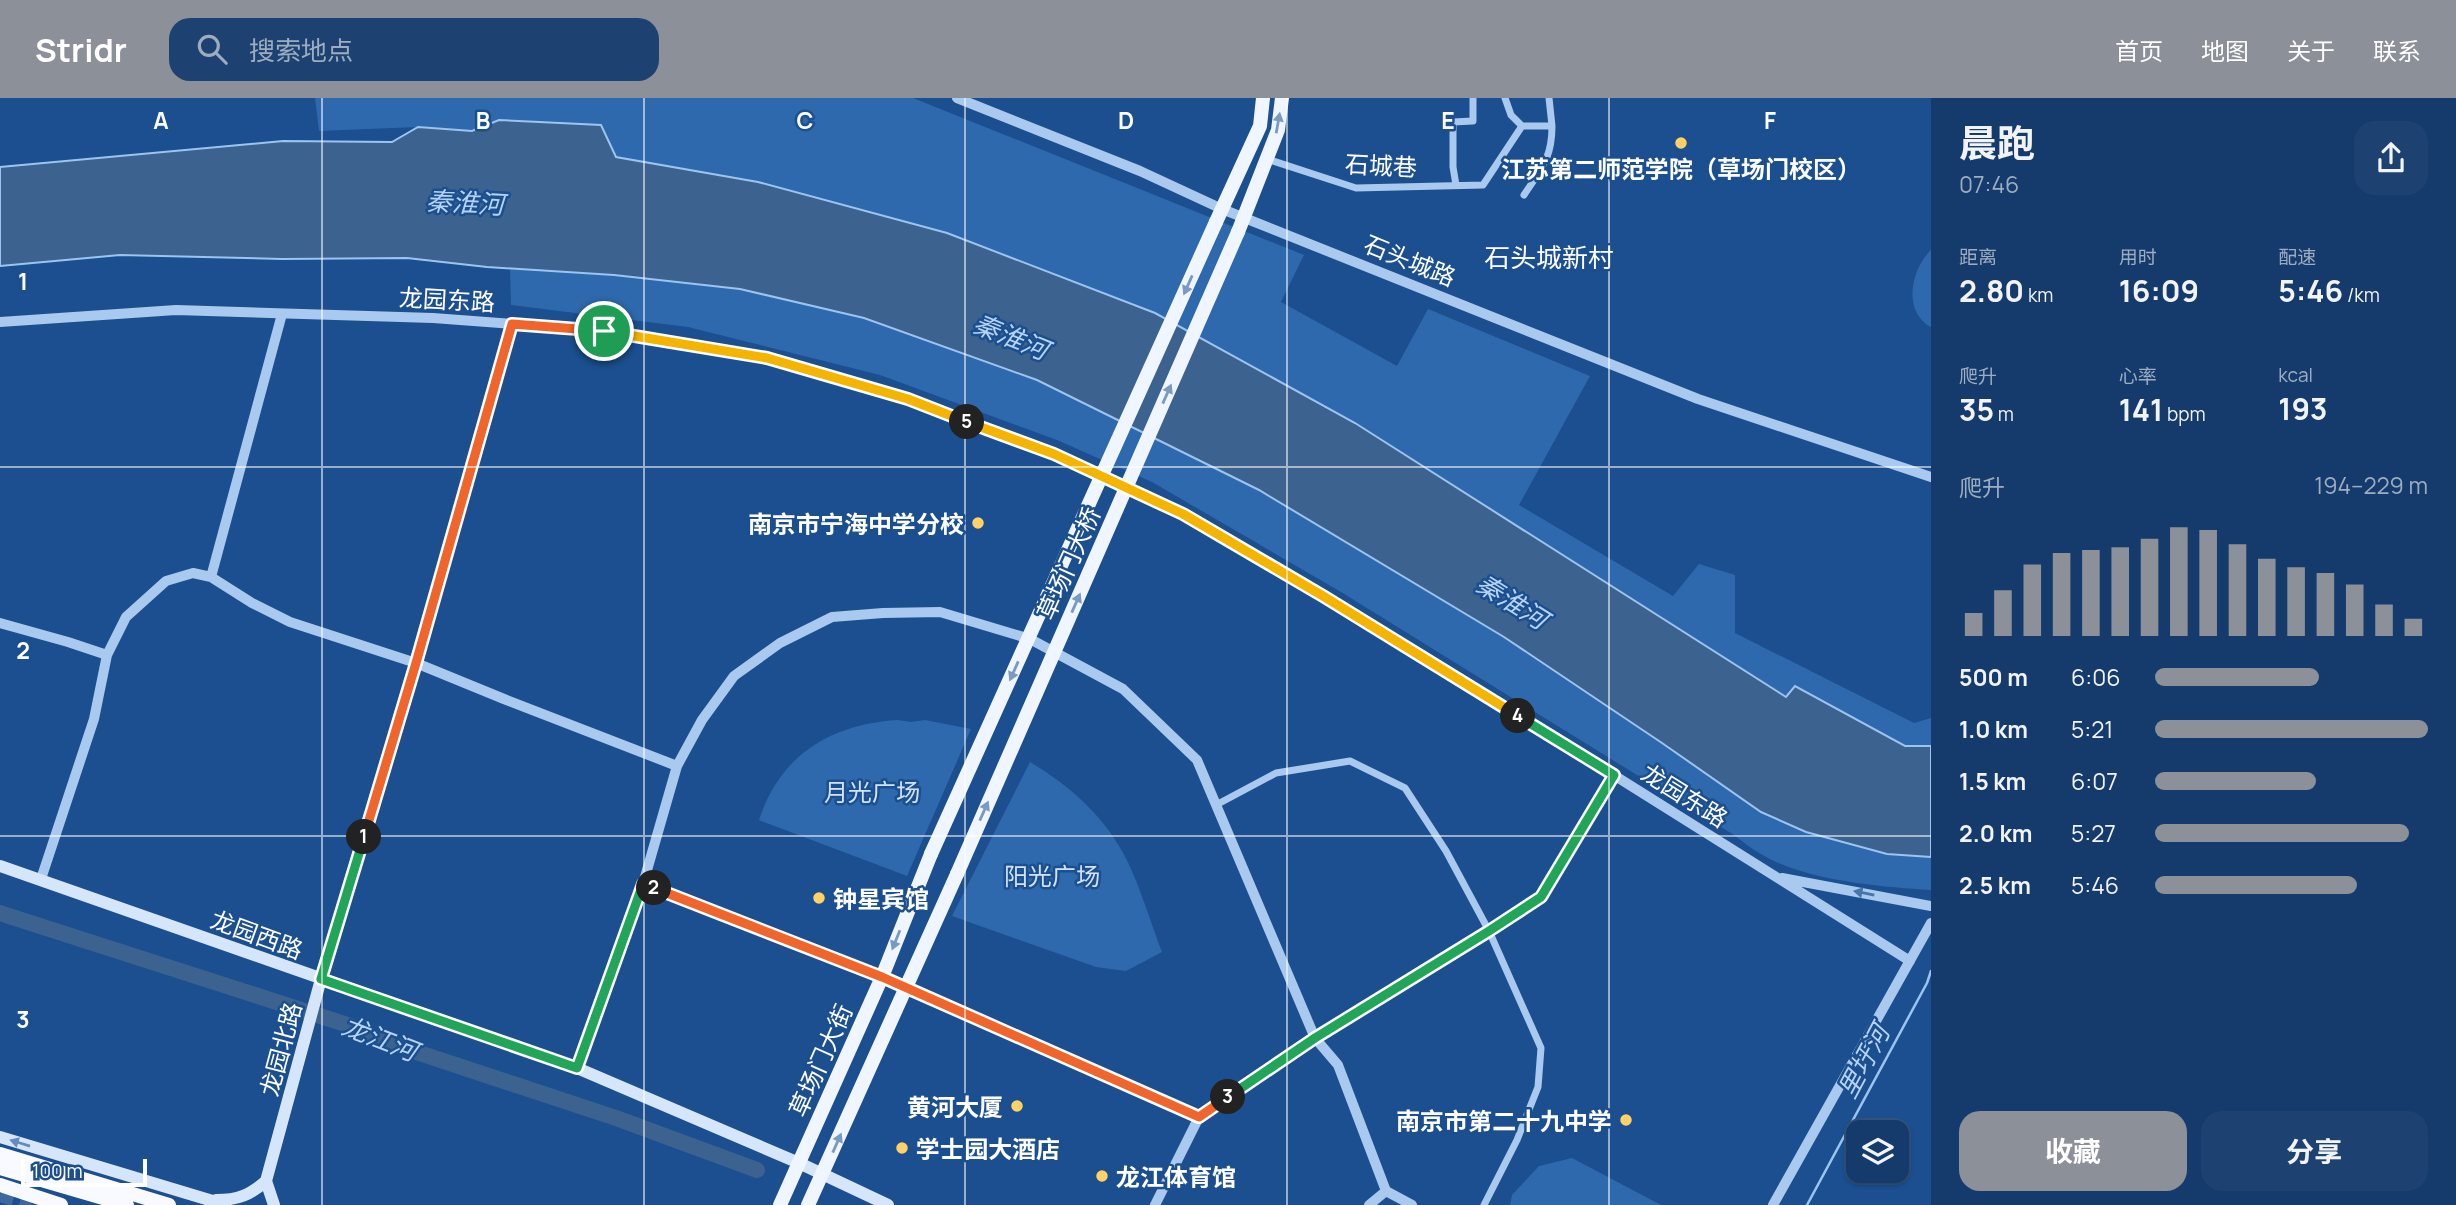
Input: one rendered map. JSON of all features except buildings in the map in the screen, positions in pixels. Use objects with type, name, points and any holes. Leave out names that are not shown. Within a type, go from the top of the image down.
[{"type":"highway","points":[[0,1154],[169,1205]]},
{"type":"highway","points":[[0,1168],[127,1205]]},
{"type":"highway","points":[[0,1185],[61,1205]]},
{"type":"main road","points":[[1219,216],[1260,126],[1264,98]]},
{"type":"main road","points":[[1245,218],[1278,130],[1282,98]]},
{"type":"main road","name":"草场门大桥","points":[[931,854],[1219,216]]},
{"type":"main road","name":"草场门大桥","points":[[957,874],[1245,218]]},
{"type":"main road","name":"龙园北路","points":[[266,1181],[321,979],[416,663],[512,324]]},
{"type":"main road","name":"草场门大街","points":[[780,1205],[882,977],[931,854]]},
{"type":"main road","name":"龙园西路","points":[[0,866],[577,1068],[799,1163],[888,1205]]},
{"type":"main road","name":"草场门大街","points":[[808,1205],[957,874]]},
{"type":"main road","points":[[0,1137],[226,1205]]},
{"type":"main road","points":[[207,1200],[234,1200],[251,1194],[266,1181],[274,1205]]},
{"type":"street","name":"石头城路","points":[[957,98],[1140,172],[1219,216],[1245,218],[1698,398],[1931,477]]},
{"type":"street","points":[[1456,186],[1454,121],[1473,121],[1473,98]]},
{"type":"street","points":[[1505,98],[1516,122],[1522,125],[1552,126]]},
{"type":"street","points":[[1524,195],[1552,147],[1549,98]]},
{"type":"street","name":"石城巷","points":[[1267,159],[1356,188],[1483,185],[1522,125]]},
{"type":"street","name":"龙园东路","points":[[0,322],[176,310],[433,318],[604,331],[767,358],[908,399],[1054,454],[1183,514],[1323,596],[1910,961]]},
{"type":"street","points":[[211,577],[282,314]]},
{"type":"street","points":[[41,879],[94,719],[107,655],[126,617],[166,581],[193,573],[211,577],[252,603],[290,622],[416,663],[677,766]]},
{"type":"street","points":[[577,1068],[643,884],[677,766],[702,720],[734,676],[780,643],[832,617],[940,612],[1030,639],[1123,689],[1197,760],[1315,1038],[1338,1065],[1385,1191],[1412,1205]]},
{"type":"street","points":[[0,623],[107,655]]},
{"type":"street","points":[[1216,805],[1276,773],[1350,761],[1405,788],[1446,851],[1489,931],[1541,1048],[1538,1087],[1517,1140],[1485,1205]]},
{"type":"street","points":[[1155,1205],[1199,1117],[1315,1038],[1541,897],[1614,775]]},
{"type":"street","points":[[1776,876],[1931,906]]},
{"type":"street","points":[[643,884],[882,977],[1199,1117]]},
{"type":"street","points":[[1773,1205],[1931,923]]},
{"type":"street","points":[[1369,1205],[1385,1191]]},
{"type":"green space","points":[[315,98],[913,98],[1304,255],[1281,302],[1397,366],[1428,309],[1590,376],[1519,505],[1673,596],[1699,564],[1735,575],[1735,633],[1914,723],[1931,718],[1931,890],[1844,881],[1799,871],[1761,854],[1341,592],[1152,482],[1057,440],[880,375],[688,327],[511,305],[510,269],[616,157],[499,120],[472,131],[418,127],[319,131]],"holes":[[[635,161],[758,182],[921,227]]]},
{"type":"green space","points":[[1931,250],[1931,327],[1916,311],[1913,290],[1918,268]]},
{"type":"green space","name":"月光广场","points":[[898,720],[925,720],[971,729],[907,876],[759,820],[768,797],[780,778],[811,747],[851,728]]},
{"type":"green space","name":"阳光广场","points":[[1030,762],[1082,800],[1114,837],[1133,874],[1162,952],[1126,971],[1096,967],[952,916]]},
{"type":"green space","points":[[1572,1158],[1661,1205],[1510,1205],[1512,1195],[1539,1166]]},
{"type":"water","name":"秦淮河","points":[[499,120],[601,125],[616,157],[758,182],[947,233],[1155,313],[1355,423],[1786,697],[1795,686],[1905,746],[1931,746],[1931,857],[1887,854],[1806,832],[1761,812],[1504,637],[1259,490],[1037,380],[864,318],[740,289],[614,275],[487,267],[407,258],[282,259],[120,255],[0,266],[0,167],[283,141],[392,142],[418,127],[472,131]]},
{"type":"waterway","name":"龙江河","points":[[0,913],[348,1025],[374,1038],[616,1118],[757,1170]]},
{"type":"waterway","name":"里圩河","points":[[1807,1205],[1931,971]]},
{"type":"tunnel","points":[[0,1195],[31,1205]]},
{"type":"place","name":"江苏第二师范学院（草场门校区）","points":[[1681,143]]},
{"type":"place","name":"南京市宁海中学分校","points":[[978,523]]},
{"type":"place","name":"钟星宾馆","points":[[819,898]]},
{"type":"place","name":"黄河大厦","points":[[1017,1106]]},
{"type":"place","name":"南京市第二十九中学","points":[[1626,1120]]},
{"type":"place","name":"学士园大酒店","points":[[902,1148]]},
{"type":"place","name":"龙江体育馆","points":[[1102,1176]]},
{"type":"district","name":"石头城新村","points":[[1549,257]]},
{"type":"route","points":[[512,324],[604,331],[767,358],[908,399],[1054,454],[1183,514],[1323,596],[1614,775],[1541,897],[1315,1038],[1199,1117],[882,977],[643,884],[577,1068],[321,979],[416,663],[512,324]]}]
